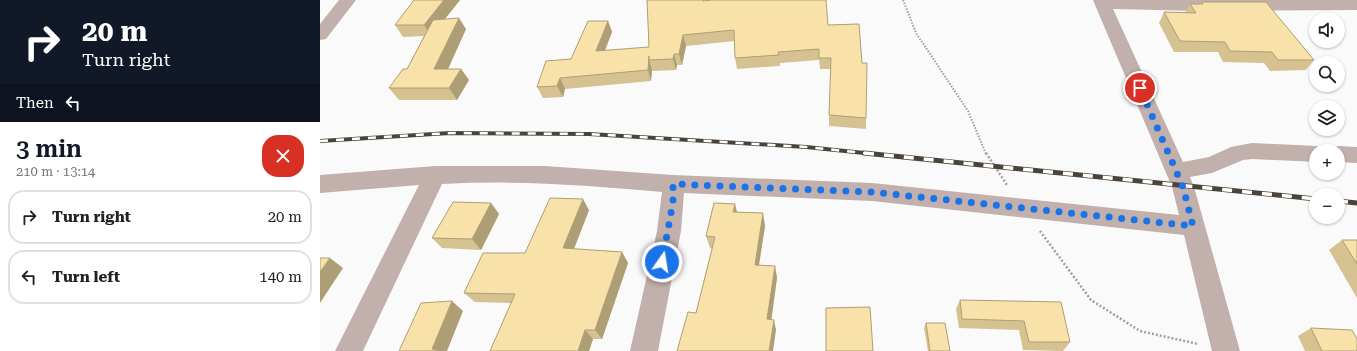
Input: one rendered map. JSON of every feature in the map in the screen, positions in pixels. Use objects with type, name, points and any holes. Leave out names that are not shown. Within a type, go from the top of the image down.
[{"type":"street","points":[[320,35],[348,0]]},
{"type":"street","points":[[1226,351],[1183,187],[1102,2],[1199,6],[1357,4]]},
{"type":"street","points":[[1177,171],[1212,165],[1239,153],[1252,151],[1309,154]]},
{"type":"street","points":[[1345,154],[1357,155]]},
{"type":"street","points":[[320,184],[435,175],[526,174],[673,184],[872,192],[1193,226]]},
{"type":"street","points":[[349,351],[435,175]]},
{"type":"street","points":[[644,351],[669,231],[673,202],[673,184]]},
{"type":"building","points":[[414,0],[444,0],[424,25],[395,25]]},
{"type":"building","points":[[647,0],[826,0],[828,25],[859,24],[862,63],[867,63],[866,118],[829,115],[831,58],[819,58],[819,49],[778,52],[779,55],[735,58],[734,30],[683,35],[679,54],[674,54],[673,59],[649,60],[649,56],[648,70],[560,78],[557,86],[537,87],[546,61],[571,59],[588,21],[608,21],[596,51],[649,47]]},
{"type":"building","points":[[1202,2],[1266,2],[1311,56],[1309,56],[1309,60],[1278,60],[1272,52],[1230,51],[1225,42],[1180,41],[1164,12],[1196,13],[1190,4],[1203,4]]},
{"type":"building","points":[[459,18],[434,69],[461,69],[449,88],[389,88],[403,69],[407,69],[433,20]]},
{"type":"building","points":[[550,198],[583,199],[563,248],[622,252],[595,330],[585,330],[578,351],[490,351],[515,294],[464,293],[483,253],[525,253]]},
{"type":"building","points":[[453,202],[491,203],[472,239],[432,238]]},
{"type":"building","points":[[714,203],[735,204],[733,212],[763,213],[755,265],[775,266],[767,319],[774,320],[769,351],[677,351],[688,312],[696,313],[715,237],[706,236]]},
{"type":"building","points":[[1342,240],[1357,240],[1357,264]]},
{"type":"building","points":[[320,258],[330,258],[320,272]]},
{"type":"building","points":[[960,300],[1061,302],[1070,342],[1029,342],[1024,321],[962,319]]},
{"type":"building","points":[[452,301],[432,349],[440,351],[399,351],[421,303]]},
{"type":"building","points":[[870,307],[873,351],[826,351],[826,308]]},
{"type":"building","points":[[926,323],[945,323],[950,351],[930,351]]},
{"type":"building","points":[[1311,328],[1352,330],[1357,339],[1357,351],[1322,351]]},
{"type":"railway","points":[[320,141],[450,133],[589,134],[806,147],[874,154]]},
{"type":"railway","points":[[864,153],[1309,198]]},
{"type":"railway","points":[[1345,202],[1357,203]]},
{"type":"route","points":[[662,262],[669,231],[673,202],[673,184],[872,192],[1024,210],[1193,226],[1183,187],[1177,171],[1140,88]]}]
